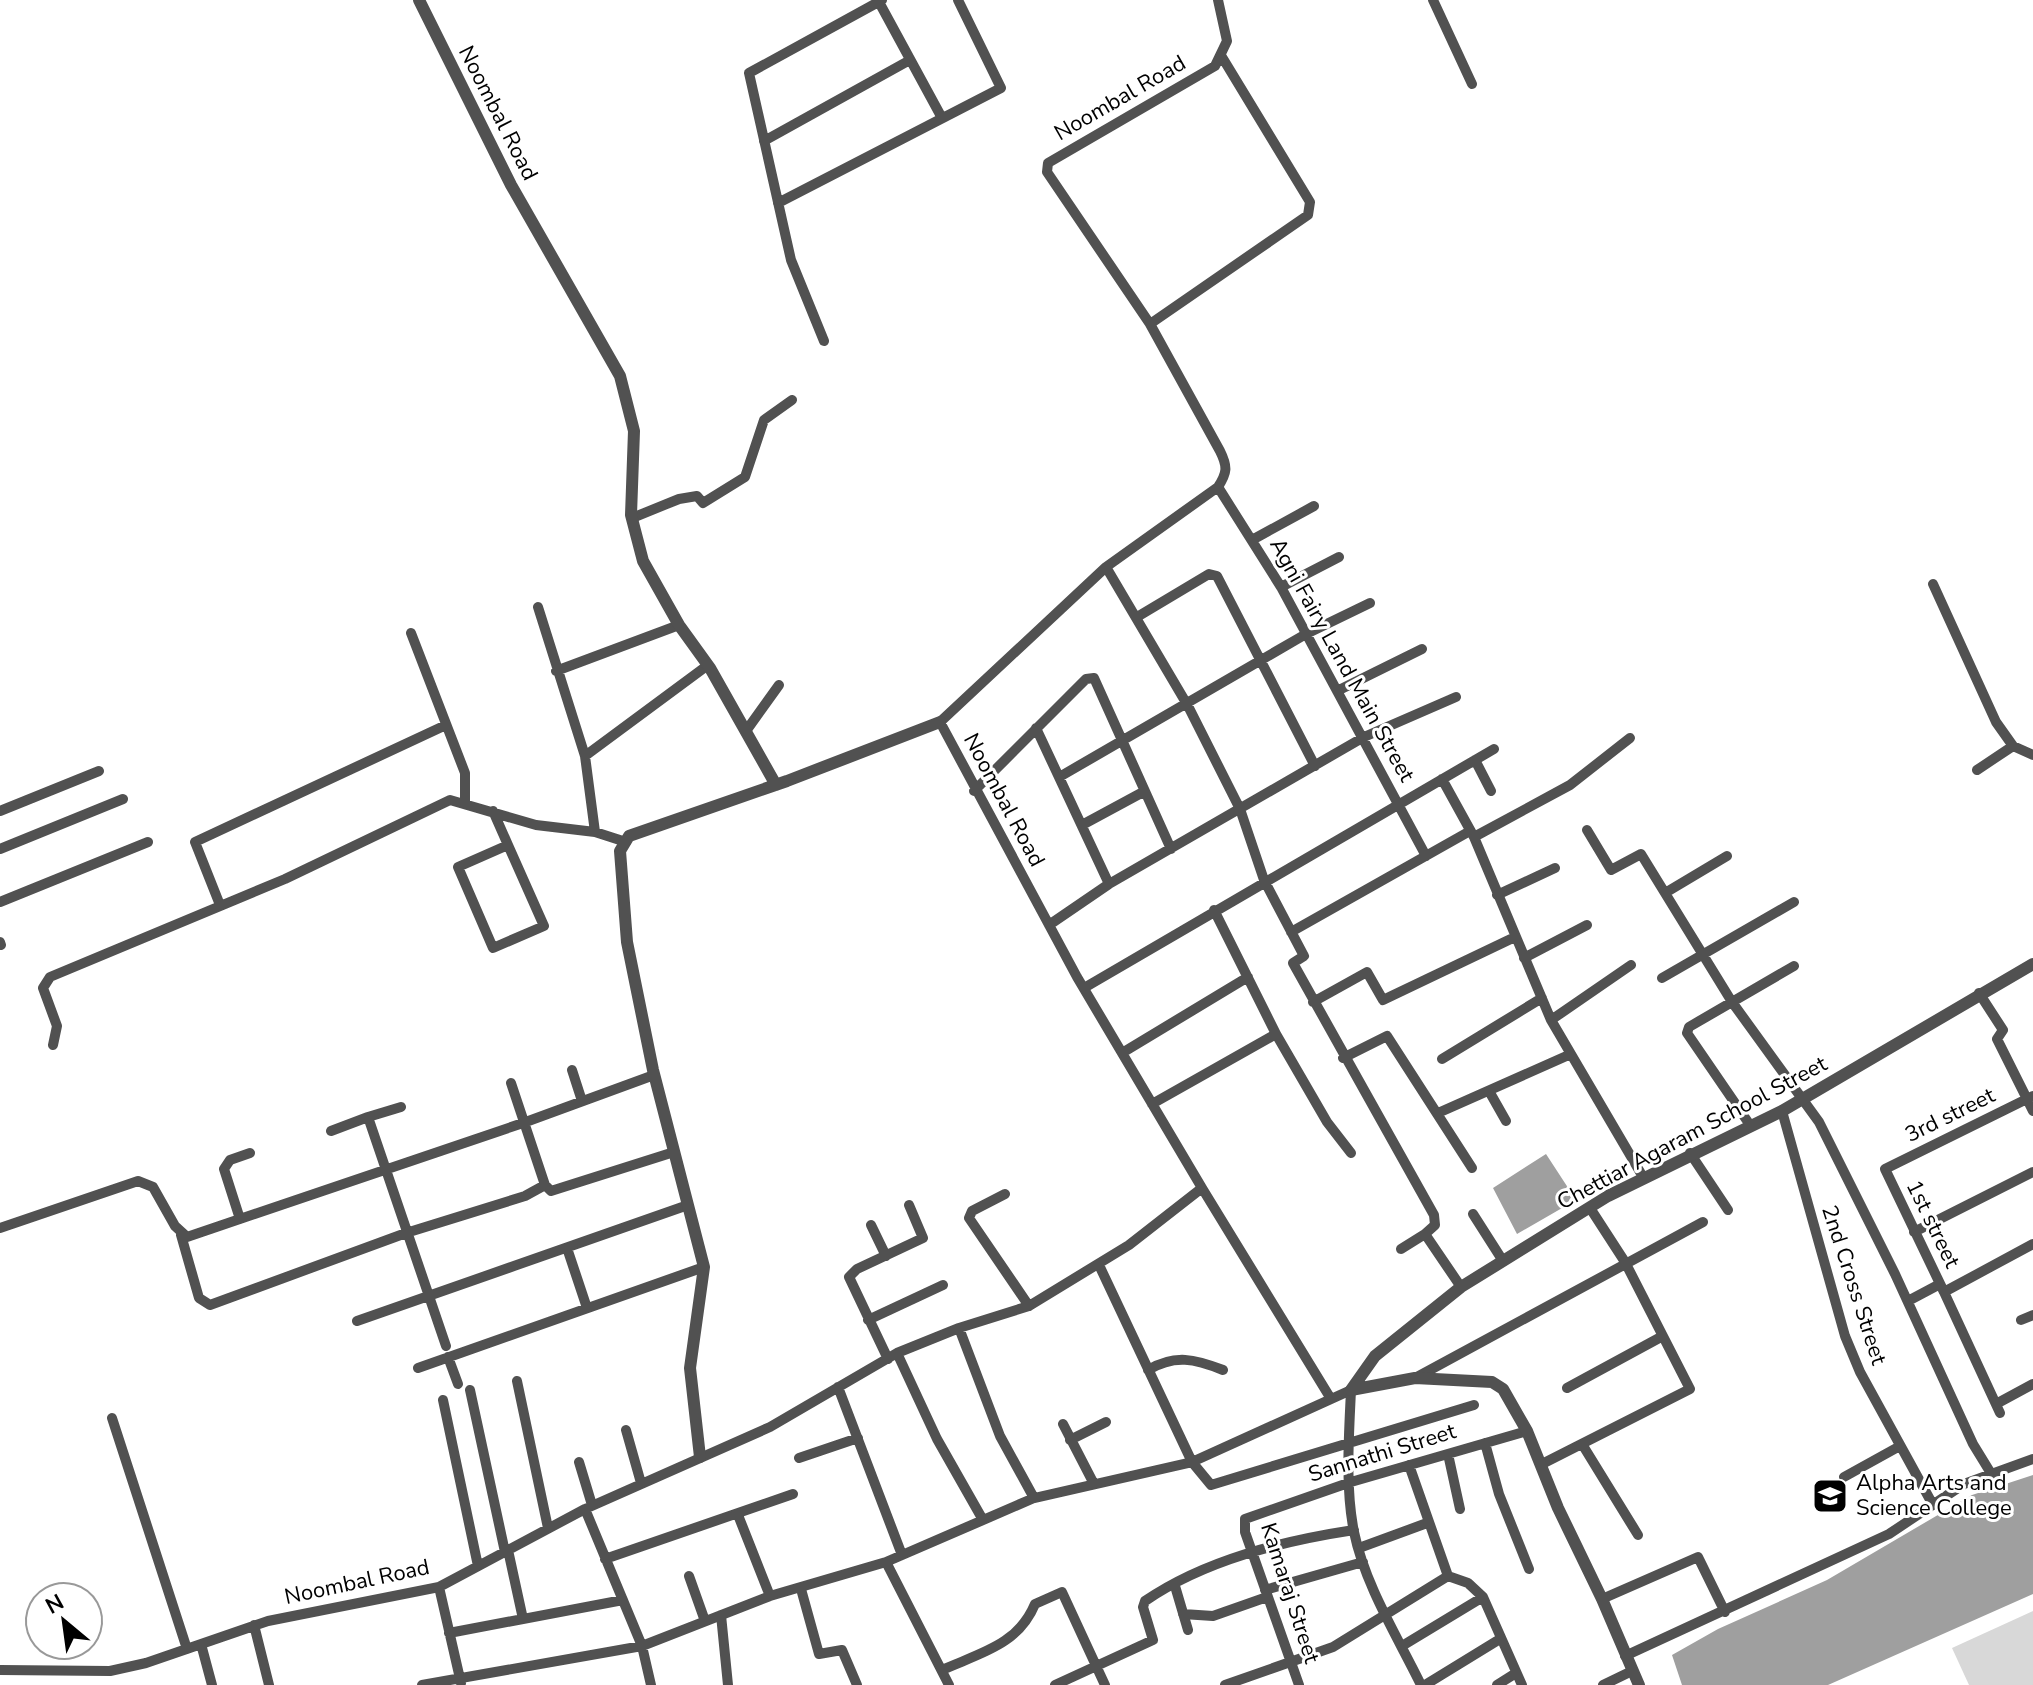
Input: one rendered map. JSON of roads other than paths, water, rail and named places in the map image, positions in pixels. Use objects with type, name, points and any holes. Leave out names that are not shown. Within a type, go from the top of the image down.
[{"type":"street","name":"Noombal Road","points":[[419,0],[511,185],[620,376],[635,436],[632,518],[643,561],[679,625],[708,665],[776,785]]},
{"type":"street","points":[[778,203],[1001,88],[958,0]]},
{"type":"street","points":[[1150,324],[1308,215],[1310,202],[1222,57],[1227,28],[1218,0]]},
{"type":"street","points":[[1433,0],[1472,84]]},
{"type":"street","points":[[824,341],[791,260],[749,73],[881,1],[942,118]]},
{"type":"street","name":"Noombal Road","points":[[0,1670],[110,1671],[187,1649],[254,1625],[439,1587],[588,1507],[770,1427],[892,1356],[959,1328],[1029,1306],[1099,1265],[1202,1188],[1084,988],[974,791],[940,722],[1106,567],[1218,487],[1227,466],[1150,324],[1047,172],[1048,163],[1215,66],[1222,57]]},
{"type":"street","points":[[764,141],[910,60]]},
{"type":"street","points":[[632,518],[679,499],[697,496],[703,503],[745,477],[764,420],[792,400]]},
{"type":"street","name":"Agni Fairy Land Main Street","points":[[1218,487],[1281,587],[1426,856]]},
{"type":"street","points":[[1252,540],[1314,506]]},
{"type":"street","points":[[1281,587],[1339,557]]},
{"type":"street","points":[[1106,567],[1188,706],[1240,809],[1264,880],[1304,956],[1293,963],[1343,1058],[1434,1215],[1435,1225],[1401,1249]]},
{"type":"street","points":[[1137,617],[1192,581],[1209,574],[1217,576],[1315,766]]},
{"type":"street","points":[[1933,584],[1993,715],[2013,746],[2033,755]]},
{"type":"street","points":[[1061,776],[1188,706],[1306,634],[1370,603]]},
{"type":"street","points":[[538,607],[585,756],[595,832]]},
{"type":"street","points":[[556,671],[679,625]]},
{"type":"street","points":[[411,633],[465,773],[465,802]]},
{"type":"street","points":[[1337,691],[1422,649]]},
{"type":"street","points":[[585,756],[708,665]]},
{"type":"street","points":[[974,791],[1086,679],[1094,678],[1171,849]]},
{"type":"street","points":[[746,731],[779,685]]},
{"type":"street","points":[[1049,925],[1109,884],[1364,737],[1456,697]]},
{"type":"street","points":[[700,1457],[690,1368],[704,1267],[654,1075],[627,942],[620,851],[629,836],[776,785],[940,722]]},
{"type":"street","points":[[220,905],[195,842],[446,725]]},
{"type":"street","points":[[1036,728],[1109,884]]},
{"type":"street","points":[[1291,932],[1426,856],[1570,785],[1630,738]]},
{"type":"street","points":[[1977,770],[2013,746]]},
{"type":"street","points":[[1084,988],[1264,880],[1494,749]]},
{"type":"street","points":[[1475,760],[1491,791]]},
{"type":"street","points":[[0,811],[99,771]]},
{"type":"street","points":[[1442,779],[1472,834],[1551,1020],[1643,1177]]},
{"type":"street","points":[[1082,825],[1145,791]]},
{"type":"street","points":[[0,849],[123,799]]},
{"type":"street","points":[[53,1045],[57,1026],[43,988],[50,977],[285,879],[450,800],[536,825],[595,832],[626,842]]},
{"type":"street","points":[[458,867],[493,948],[544,926],[493,811]]},
{"type":"street","points":[[1587,830],[1611,870],[1641,854],[1732,1002],[1819,1122],[1908,1301],[1959,1416],[1992,1475]]},
{"type":"street","points":[[0,902],[148,842]]},
{"type":"street","points":[[445,874],[508,845]]},
{"type":"street","points":[[1665,893],[1727,856]]},
{"type":"street","points":[[1497,895],[1555,868]]},
{"type":"street","points":[[1662,978],[1794,902]]},
{"type":"street","points":[[1214,910],[1276,1034],[1319,1110],[1351,1153]]},
{"type":"street","points":[[1524,958],[1587,925]]},
{"type":"street","points":[[1313,1002],[1367,972],[1383,1000],[1515,937]]},
{"type":"street","name":"Chettiar Agaram School Street","points":[[1351,1390],[1375,1356],[1461,1287],[1643,1177],[1801,1101],[1979,993],[2033,964]]},
{"type":"street","points":[[1551,1020],[1631,965]]},
{"type":"street","points":[[1750,1125],[1687,1033],[1689,1027],[1794,966]]},
{"type":"street","points":[[1122,1053],[1248,977]]},
{"type":"street","points":[[1979,993],[2003,1030],[1997,1039],[2030,1098],[2033,1111]]},
{"type":"street","points":[[1442,1059],[1542,998]]},
{"type":"street","points":[[1152,1104],[1276,1034]]},
{"type":"street","points":[[1343,1058],[1387,1036],[1472,1168]]},
{"type":"street","points":[[1438,1113],[1571,1054]]},
{"type":"street","points":[[572,1070],[582,1101]]},
{"type":"street","points":[[181,1235],[195,1234],[385,1171],[654,1075]]},
{"type":"street","points":[[511,1083],[545,1185],[551,1191],[674,1152]]},
{"type":"street","points":[[1489,1091],[1506,1121]]},
{"type":"street","name":"3rd street","points":[[1885,1169],[2030,1098]]},
{"type":"street","points":[[331,1131],[401,1107]]},
{"type":"street","name":"2nd Cross Street","points":[[1782,1111],[1845,1336],[1860,1372],[1933,1505]]},
{"type":"street","points":[[368,1117],[458,1384]]},
{"type":"street","points":[[240,1219],[224,1169],[230,1160],[250,1153]]},
{"type":"street","points":[[1690,1153],[1728,1210]]},
{"type":"street","name":"1st street","points":[[1885,1169],[1942,1288],[2033,1244]]},
{"type":"street","points":[[1914,1232],[2033,1172]]},
{"type":"street","points":[[0,1228],[138,1181],[153,1187],[181,1235],[199,1298],[210,1305],[406,1233],[525,1196],[545,1185]]},
{"type":"street","points":[[1202,1188],[1331,1399]]},
{"type":"street","points":[[1005,1194],[972,1211],[969,1218],[1029,1306]]},
{"type":"street","points":[[357,1321],[688,1205]]},
{"type":"street","points":[[909,1205],[923,1238],[857,1269],[849,1277],[868,1320],[892,1356],[983,1520]]},
{"type":"street","points":[[1542,1464],[1690,1389],[1625,1262],[1590,1208]]},
{"type":"street","points":[[1473,1214],[1503,1261]]},
{"type":"street","points":[[1415,1378],[1703,1222]]},
{"type":"street","points":[[871,1225],[886,1256]]},
{"type":"street","points":[[1425,1234],[1461,1287]]},
{"type":"street","points":[[567,1248],[587,1308]]},
{"type":"street","points":[[1099,1265],[1192,1462],[1207,1483],[1216,1485],[1349,1441],[1474,1405]]},
{"type":"street","points":[[418,1368],[447,1352],[704,1267]]},
{"type":"street","points":[[868,1320],[943,1285]]},
{"type":"street","points":[[1908,1301],[1942,1288],[1998,1409],[2033,1384]]},
{"type":"street","points":[[2021,1320],[2033,1315]]},
{"type":"street","points":[[959,1328],[1000,1436],[1034,1498]]},
{"type":"street","points":[[1567,1388],[1661,1337]]},
{"type":"street","points":[[1148,1370],[1172,1358],[1200,1361],[1223,1370]]},
{"type":"street","points":[[422,1685],[460,1682],[642,1646],[770,1596],[886,1562],[1034,1498],[1192,1462],[1351,1390],[1415,1378],[1492,1382],[1503,1389],[1527,1431],[1558,1508],[1639,1685]]},
{"type":"street","points":[[517,1381],[548,1528]]},
{"type":"street","points":[[838,1387],[902,1555]]},
{"type":"street","points":[[470,1390],[523,1619]]},
{"type":"street","points":[[1351,1390],[1349,1441],[1354,1530],[1363,1562],[1423,1685],[1500,1639]]},
{"type":"street","points":[[443,1400],[478,1566]]},
{"type":"street","points":[[112,1418],[187,1649]]},
{"type":"street","points":[[1070,1440],[1106,1422]]},
{"type":"street","points":[[1063,1424],[1094,1484]]},
{"type":"street","points":[[626,1430],[641,1483]]},
{"type":"street","name":"Sannathi Street","points":[[1250,1516],[1351,1482],[1527,1431]]},
{"type":"street","points":[[799,1458],[858,1438]]},
{"type":"street","points":[[1485,1443],[1499,1494],[1529,1569]]},
{"type":"street","points":[[1582,1444],[1638,1535]]},
{"type":"street","points":[[1844,1477],[1900,1446]]},
{"type":"street","points":[[1448,1454],[1460,1509]]},
{"type":"street","points":[[1625,1656],[1889,1534],[1964,1484],[2033,1459]]},
{"type":"street","points":[[579,1462],[588,1507],[605,1559],[642,1646],[651,1685]]},
{"type":"street","points":[[1409,1465],[1448,1576]]},
{"type":"street","points":[[605,1559],[793,1494]]},
{"type":"street","points":[[738,1515],[770,1596]]},
{"type":"street","name":"Kamaraj Street","points":[[1250,1516],[1244,1523],[1288,1662],[1299,1685]]},
{"type":"street","points":[[1359,1548],[1427,1523]]},
{"type":"street","points":[[1055,1685],[1153,1640],[1143,1607],[1145,1601],[1175,1586],[1197,1570],[1253,1553],[1354,1530]]},
{"type":"street","points":[[1602,1599],[1698,1557],[1725,1612]]},
{"type":"street","points":[[886,1562],[949,1685]]},
{"type":"street","points":[[1183,1614],[1213,1616],[1266,1594],[1363,1562]]},
{"type":"street","points":[[689,1576],[705,1621]]},
{"type":"street","points":[[1448,1576],[1468,1583],[1483,1597],[1522,1685]]},
{"type":"street","points":[[1225,1685],[1333,1647],[1388,1616],[1448,1576]]},
{"type":"street","points":[[1175,1586],[1188,1630]]},
{"type":"street","points":[[439,1587],[460,1682]]},
{"type":"street","points":[[801,1589],[819,1654],[842,1650],[857,1685]]},
{"type":"street","points":[[942,1670],[1011,1640],[1027,1624],[1035,1604],[1062,1592],[1105,1685]]},
{"type":"street","points":[[1402,1646],[1483,1597]]},
{"type":"street","points":[[449,1633],[623,1600]]},
{"type":"street","points":[[721,1615],[728,1685]]},
{"type":"street","points":[[254,1625],[269,1685]]},
{"type":"street","points":[[201,1644],[212,1685]]},
{"type":"street","points":[[1603,1685],[1632,1671]]},
{"type":"street","points":[[1497,1685],[1516,1673]]},
{"type":"place","name":"Alpha Arts and Science College","points":[[1830,1496]]}]
